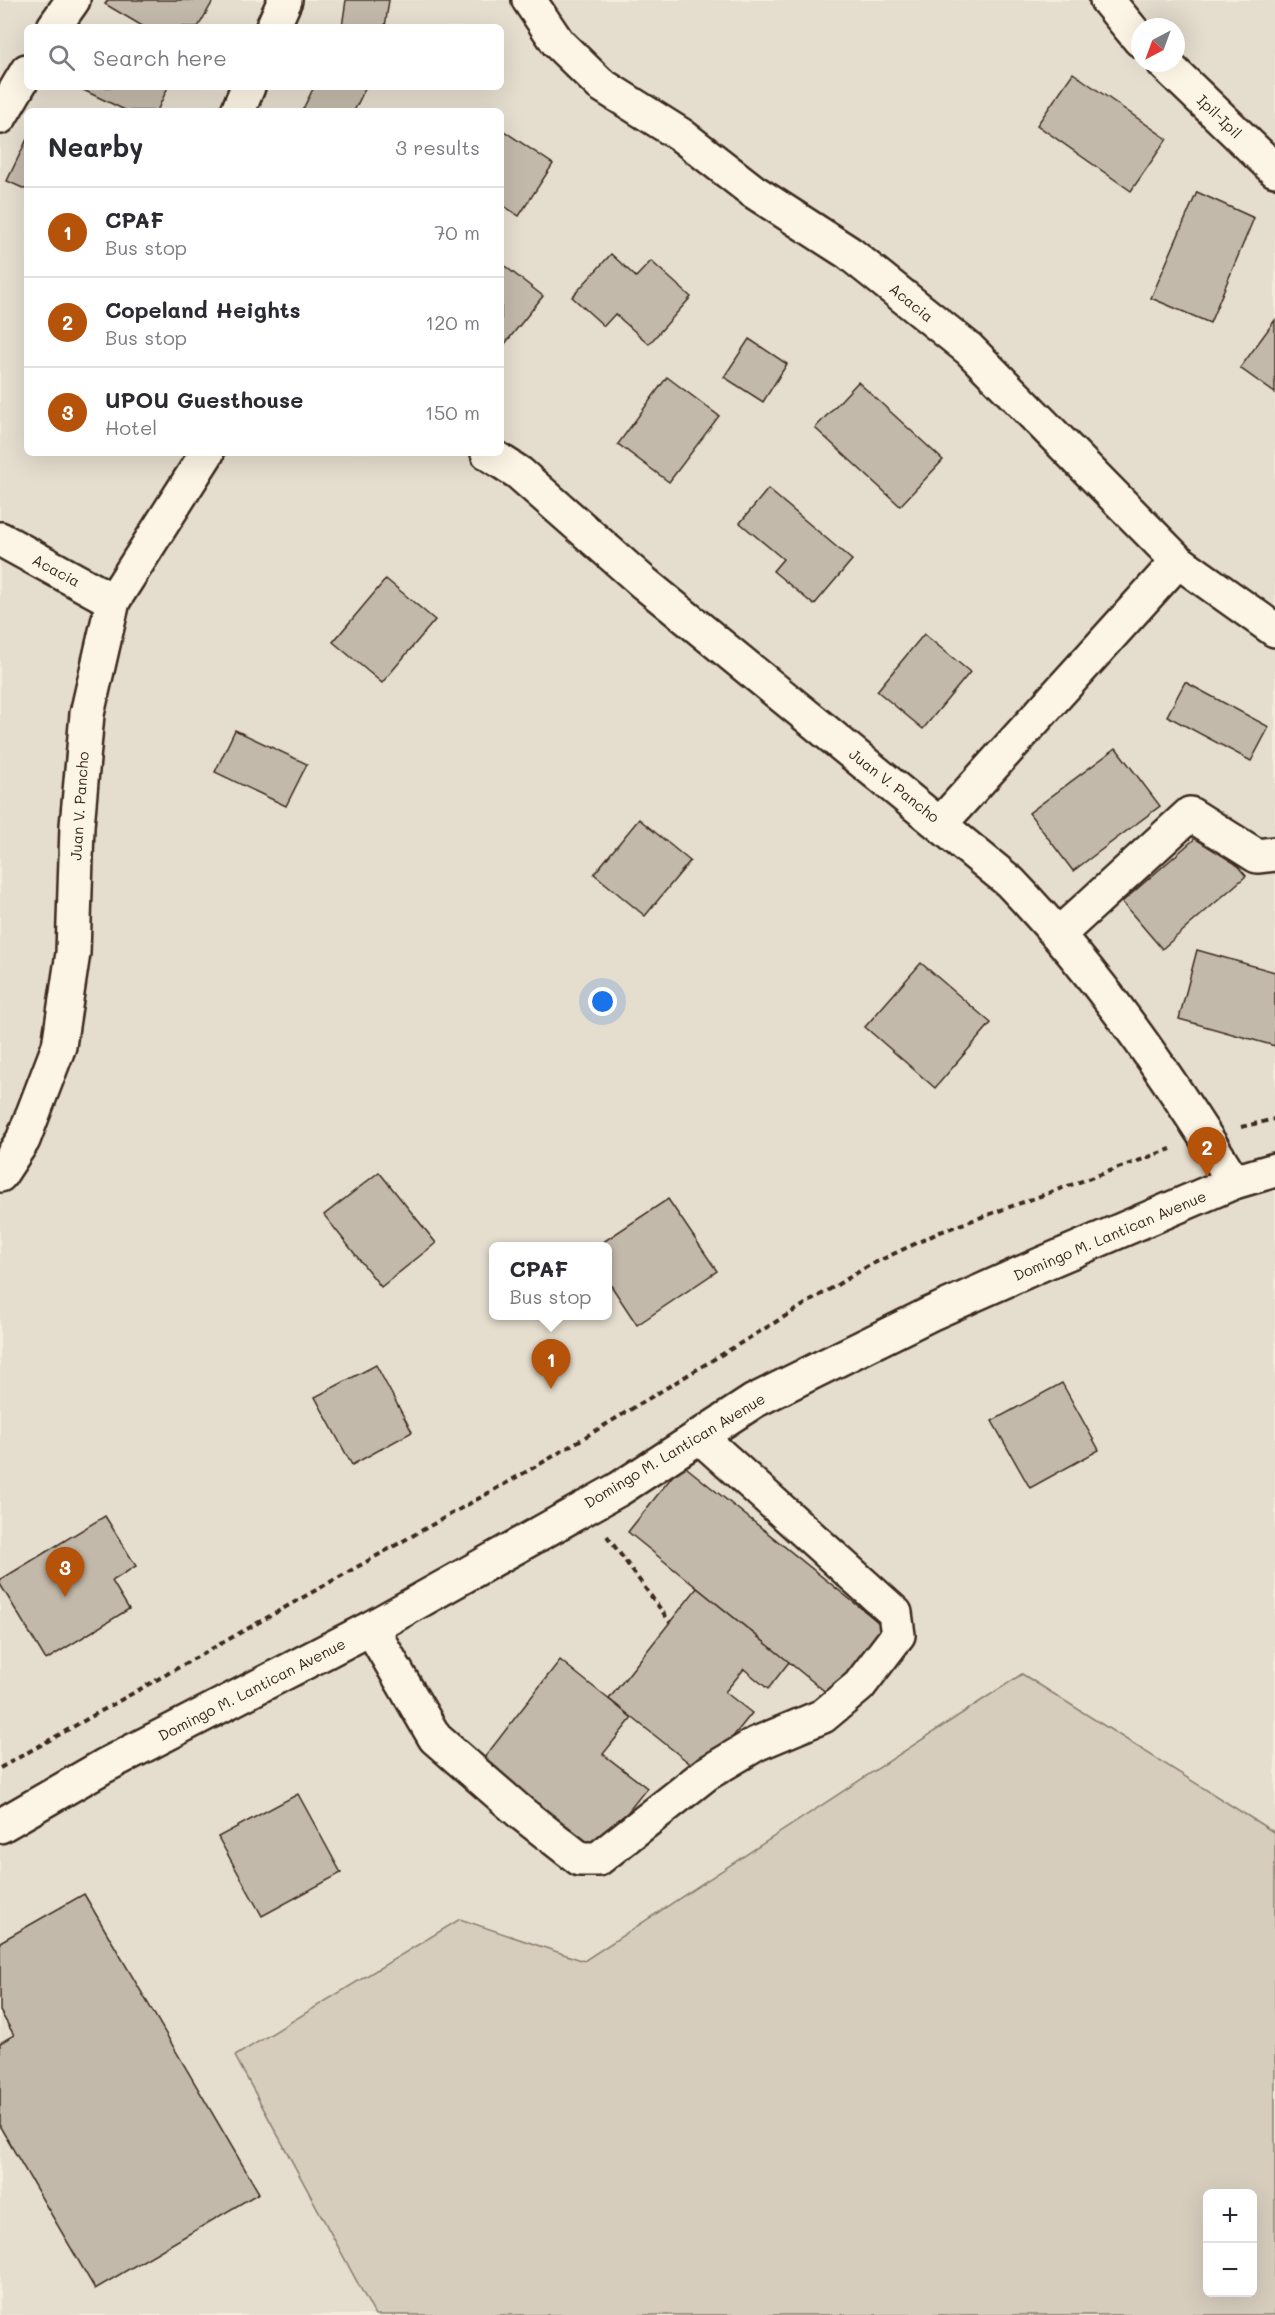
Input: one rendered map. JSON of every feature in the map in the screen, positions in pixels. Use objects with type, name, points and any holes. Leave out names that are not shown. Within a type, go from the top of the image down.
[{"type":"street","points":[[56,24],[74,0]]},
{"type":"street","points":[[274,24],[285,0]]},
{"type":"street","name":"Acacia","points":[[529,0],[558,43],[600,84],[681,135],[753,191],[849,253],[969,349],[1178,561],[1275,630]]},
{"type":"street","points":[[1107,0],[1131,29]]},
{"type":"street","name":"Ipil-Ipil","points":[[1173,72],[1275,170]]},
{"type":"street","points":[[0,117],[24,76]]},
{"type":"street","points":[[239,108],[247,90]]},
{"type":"street","name":"Juan V. Pancho","points":[[0,1175],[23,1140],[59,1046],[73,953],[77,826],[87,714],[113,602],[205,456]]},
{"type":"street","name":"Juan V. Pancho","points":[[493,456],[519,473],[653,590],[941,823],[1010,882],[1059,934],[1125,1015],[1234,1182]]},
{"type":"street","name":"Acacia","points":[[0,539],[113,602]]},
{"type":"street","points":[[941,823],[1178,561]]},
{"type":"street","points":[[1059,934],[1190,814],[1257,856],[1275,854]]},
{"type":"street","name":"Domingo M. Lantican Avenue","points":[[0,1826],[104,1766],[371,1628],[619,1489],[754,1401],[930,1314],[1234,1182],[1275,1170]]},
{"type":"street","points":[[371,1628],[435,1738],[520,1812],[580,1859],[598,1858],[706,1774],[756,1744],[823,1716],[859,1686],[898,1635],[895,1612],[699,1436]]},
{"type":"path","points":[[0,1768],[547,1460],[870,1265],[940,1232],[1206,1137],[1275,1119]]},
{"type":"path","points":[[582,1508],[670,1622]]},
{"type":"shaded area","points":[[0,0],[1275,0],[1275,1986],[623,2315],[0,2315]]},
{"type":"shaded area","points":[[1022,1674],[1275,1833],[1275,2315],[375,2315],[235,2056],[460,1919],[584,1961]]},
{"type":"building","points":[[108,0],[213,1],[200,24],[139,24],[105,4]]},
{"type":"building","points":[[346,0],[389,0],[385,24],[342,24]]},
{"type":"building","points":[[1073,73],[1167,139],[1131,191],[1037,125]]},
{"type":"building","points":[[83,90],[167,90],[158,108],[121,108]]},
{"type":"building","points":[[312,90],[364,90],[356,108],[304,108]]},
{"type":"building","points":[[504,131],[553,164],[519,216],[504,206]]},
{"type":"building","points":[[24,145],[24,189],[7,181]]},
{"type":"building","points":[[1197,192],[1254,218],[1210,323],[1151,298]]},
{"type":"building","points":[[611,254],[636,277],[651,261],[691,297],[649,344],[615,314],[604,326],[572,297]]},
{"type":"building","points":[[504,265],[543,296],[504,345]]},
{"type":"building","points":[[1275,320],[1275,393],[1240,368]]},
{"type":"building","points":[[749,339],[787,364],[763,402],[724,377]]},
{"type":"building","points":[[667,377],[719,416],[669,482],[618,444]]},
{"type":"building","points":[[858,382],[943,460],[900,506],[815,428]]},
{"type":"building","points":[[768,489],[852,560],[814,605],[773,571],[783,559],[740,523]]},
{"type":"building","points":[[386,579],[435,620],[382,683],[333,642]]},
{"type":"building","points":[[924,634],[970,672],[923,729],[877,691]]},
{"type":"building","points":[[1185,682],[1269,727],[1251,761],[1167,716]]},
{"type":"building","points":[[235,730],[307,764],[286,806],[215,772]]},
{"type":"building","points":[[1116,748],[1160,806],[1073,871],[1029,813]]},
{"type":"building","points":[[639,819],[690,861],[645,916],[594,874]]},
{"type":"building","points":[[1206,829],[1246,876],[1162,949],[1122,902]]},
{"type":"building","points":[[1197,950],[1275,972],[1275,1046],[1179,1019]]},
{"type":"building","points":[[921,963],[991,1023],[935,1088],[865,1027]]},
{"type":"building","points":[[379,1172],[436,1243],[381,1287],[324,1215]]},
{"type":"building","points":[[668,1199],[717,1271],[637,1325],[612,1287],[612,1242],[603,1242]]},
{"type":"building","points":[[376,1365],[412,1432],[352,1465],[315,1397]]},
{"type":"building","points":[[1062,1383],[1099,1450],[1030,1488],[992,1421]]},
{"type":"building","points":[[682,1464],[893,1634],[838,1702],[628,1532]]},
{"type":"building","points":[[105,1516],[136,1566],[112,1581],[129,1609],[46,1660],[0,1584],[0,1580]]},
{"type":"building","points":[[697,1588],[789,1662],[768,1689],[744,1669],[725,1692],[752,1713],[703,1774],[609,1699]]},
{"type":"building","points":[[560,1660],[632,1718],[603,1754],[647,1788],[592,1857],[477,1767]]},
{"type":"building","points":[[298,1794],[341,1873],[262,1916],[218,1837]]},
{"type":"building","points":[[84,1894],[259,2193],[95,2289],[0,2127],[0,2043],[14,2035],[0,2011],[0,1942]]},
{"type":"place","name":"Copeland Heights","points":[[1207,1177]]},
{"type":"place","name":"CPAF","points":[[551,1389]]},
{"type":"place","name":"UPOU Guesthouse","points":[[65,1597]]}]
